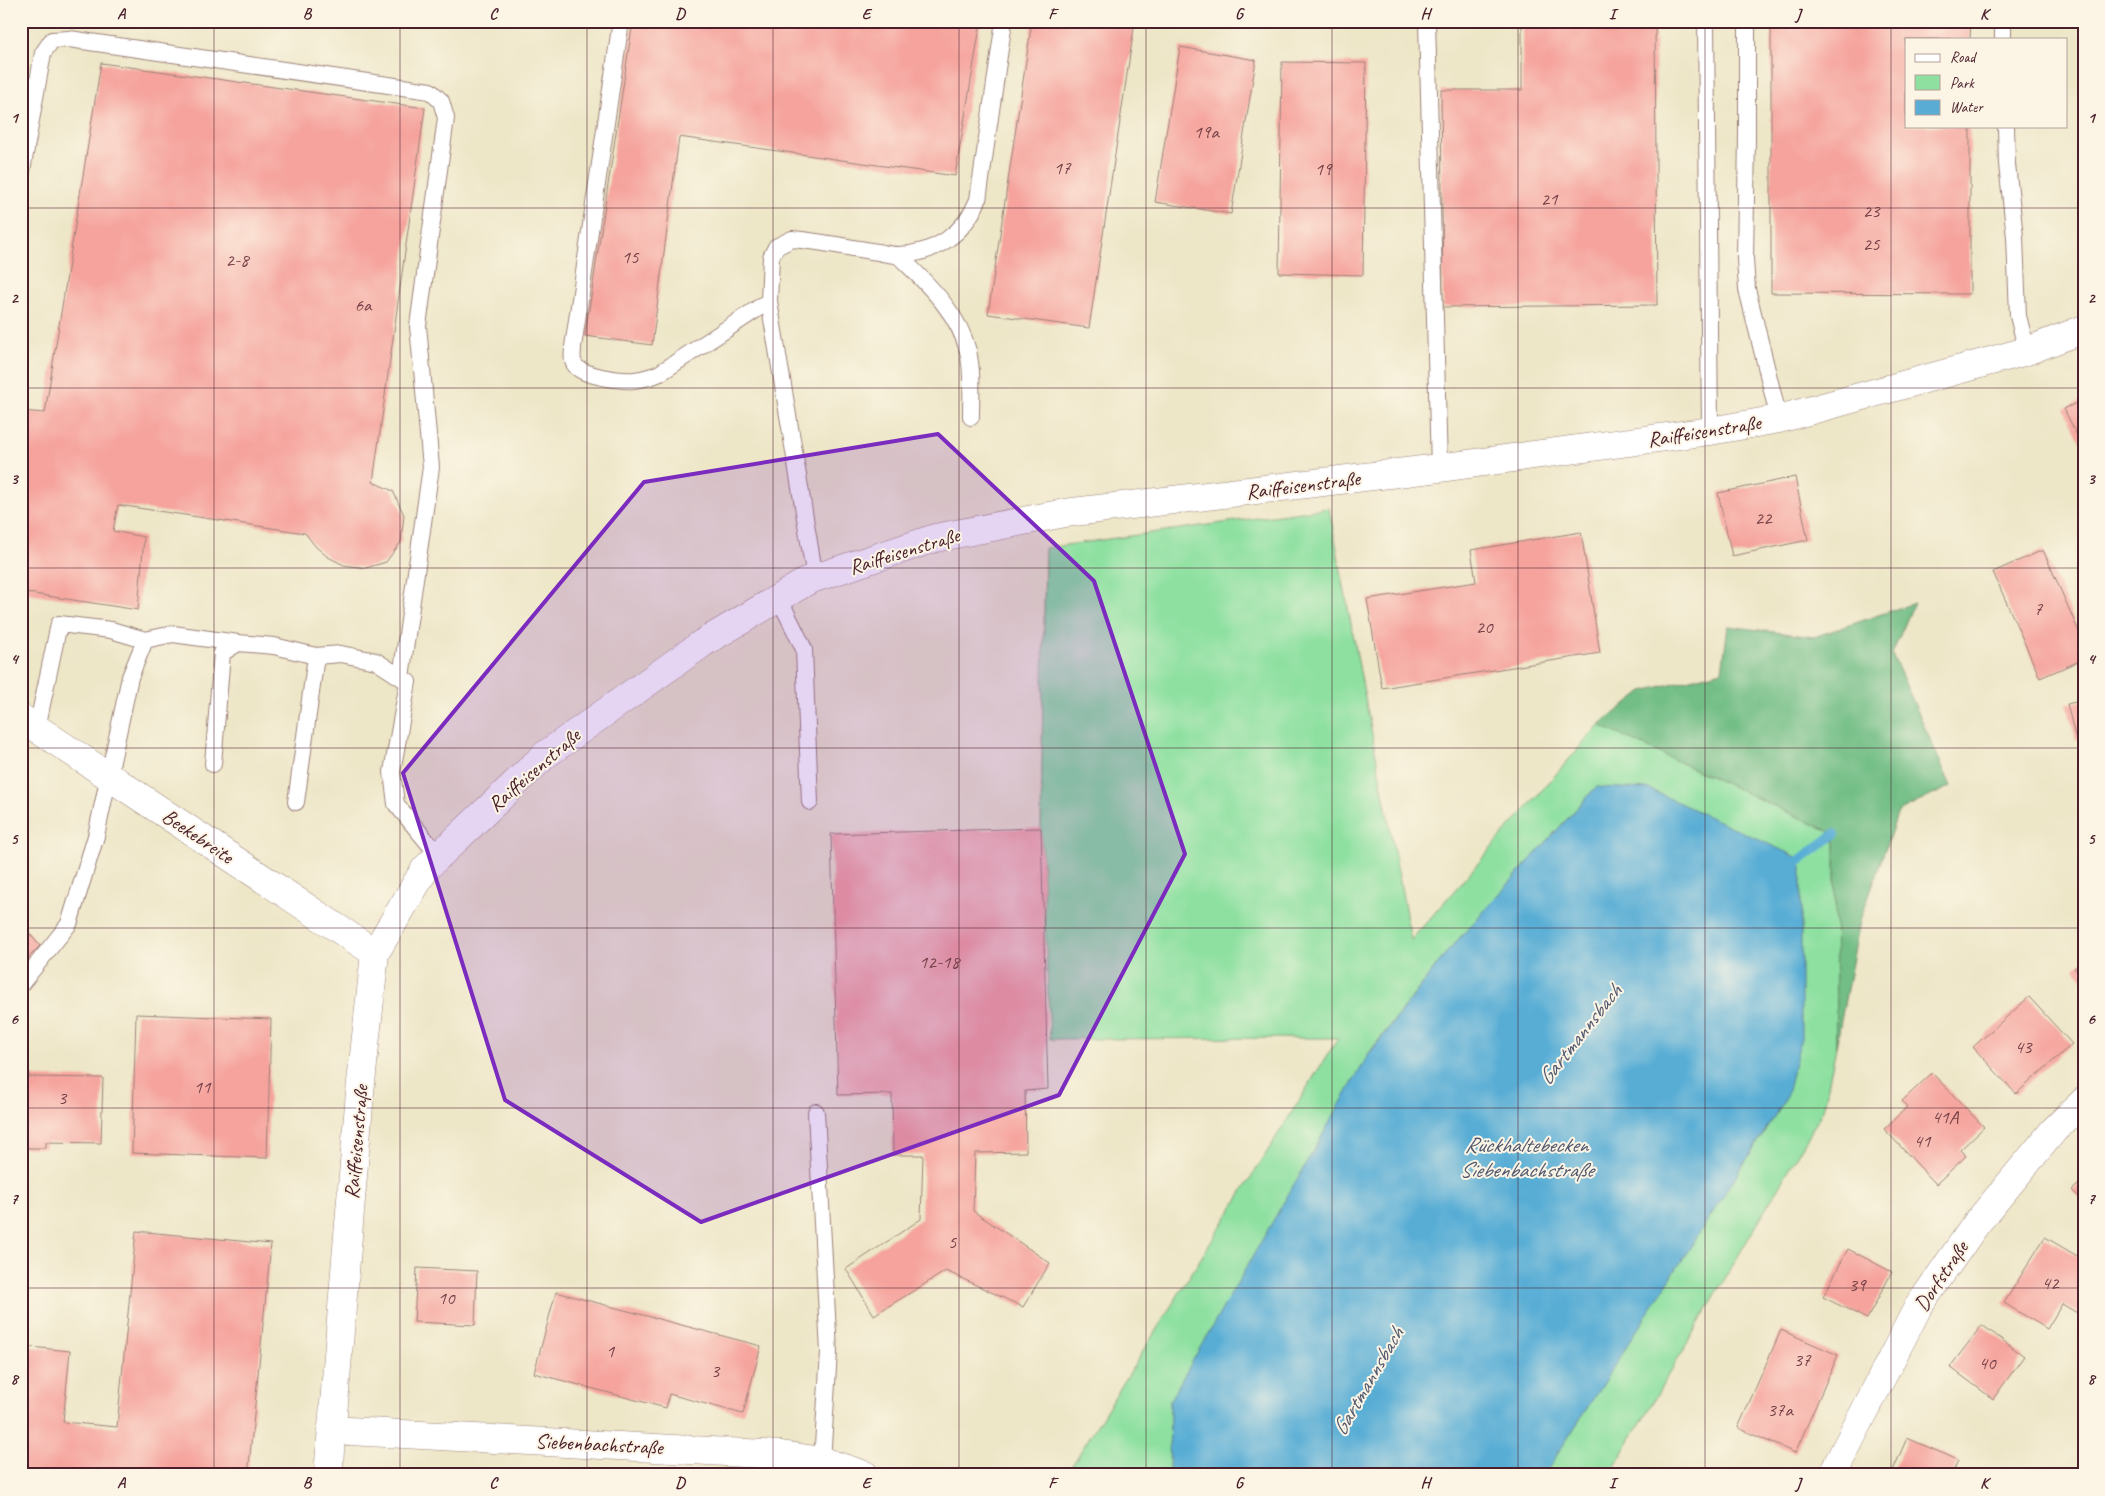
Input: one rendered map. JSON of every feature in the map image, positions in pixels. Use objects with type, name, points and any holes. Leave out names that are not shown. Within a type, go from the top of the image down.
[{"type":"street","name":"Raiffeisenstraße","points":[[328,1475],[360,1092],[375,954],[424,869],[545,755],[703,643],[815,578],[935,538],[1065,513],[1439,468],[1710,431],[1779,419],[2027,351],[2084,329]]},
{"type":"street","name":"Beekebreite","points":[[29,723],[375,954]]},
{"type":"street","name":"Dorfstraße","points":[[1832,1475],[1918,1306],[1976,1224],[2054,1130],[2084,1101]]},
{"type":"street","name":"Siebenbachstraße","points":[[331,1430],[781,1456],[822,1461],[865,1475]]},
{"type":"lane","points":[[621,21],[573,346],[574,364],[580,371],[593,375],[632,380],[650,378],[660,374],[769,301]]},
{"type":"lane","points":[[815,578],[769,301],[771,257],[776,247],[792,239],[898,255],[931,249],[941,245],[963,227],[972,216],[978,200],[1004,21]]},
{"type":"lane","points":[[1427,21],[1439,468]]},
{"type":"lane","points":[[1706,21],[1710,431]]},
{"type":"lane","points":[[1747,21],[1745,258],[1747,289],[1779,419]]},
{"type":"lane","points":[[2003,21],[2004,38]]},
{"type":"lane","points":[[21,176],[43,53],[52,40],[69,39],[430,91],[441,101],[446,118],[418,326],[431,467],[401,677]]},
{"type":"lane","points":[[2006,128],[2007,164],[2015,238],[2018,316],[2027,351]]},
{"type":"lane","points":[[898,255],[930,287],[960,328],[968,352],[971,418]]},
{"type":"lane","points":[[779,598],[804,648],[810,802]]},
{"type":"lane","points":[[29,723],[59,624],[111,630],[145,640],[173,634],[274,646],[316,656],[341,654],[376,661],[408,682],[392,772],[396,804],[438,856]]},
{"type":"lane","points":[[21,984],[69,924],[96,836],[130,677],[145,640]]},
{"type":"lane","points":[[213,764],[222,653],[238,643]]},
{"type":"lane","points":[[296,802],[316,656]]},
{"type":"lane","points":[[816,1112],[829,1352],[822,1461]]},
{"type":"highlighted area","points":[[938,434],[1094,581],[1185,854],[1059,1095],[701,1222],[505,1100],[403,773],[644,482]]},
{"type":"green space","points":[[1329,508],[1411,940],[1599,725],[1835,834],[1836,1047],[1823,1111],[1610,1475],[1544,1475],[1786,1098],[1596,787],[1448,951],[1368,1054],[1169,1475],[1066,1475],[1338,1038],[1050,1039],[1041,828],[1045,548]]},
{"type":"green space","points":[[1914,603],[1892,654],[1951,786],[1898,812],[1860,921],[1836,1047],[1835,834],[1599,725],[1643,691],[1722,671],[1728,626],[1814,637]]},
{"type":"water","name":"Rückhaltebecken Siebenbachstraße","points":[[1596,787],[1649,789],[1801,859],[1801,1038],[1786,1098],[1544,1475],[1169,1475],[1170,1400],[1369,1054],[1448,951]]},
{"type":"building","points":[[633,21],[981,21],[955,176],[679,137],[652,345],[585,336]]},
{"type":"building","points":[[1032,21],[1135,21],[1089,328],[988,314]]},
{"type":"building","points":[[1522,21],[1655,21],[1657,305],[1443,307],[1441,90],[1522,90]]},
{"type":"building","points":[[1771,21],[1971,21],[1970,38],[1905,38],[1905,128],[1970,128],[1970,294],[1771,293]]},
{"type":"building","points":[[1180,47],[1256,60],[1231,214],[1155,202]]},
{"type":"building","points":[[1282,62],[1366,63],[1363,275],[1279,273]]},
{"type":"building","points":[[101,63],[425,108],[373,482],[393,491],[404,515],[401,542],[386,562],[366,568],[344,565],[328,557],[316,547],[305,533],[118,505],[113,531],[144,537],[138,610],[21,592],[21,411],[45,413]]},
{"type":"building","points":[[2084,399],[2084,449],[2064,409]]},
{"type":"building","points":[[1795,477],[1808,540],[1732,556],[1718,493]]},
{"type":"building","points":[[1581,532],[1600,653],[1382,688],[1367,599],[1476,582],[1471,550]]},
{"type":"building","points":[[2043,550],[2084,643],[2084,659],[2040,678],[1993,572]]},
{"type":"building","points":[[2084,700],[2084,738],[2076,740],[2067,704]]},
{"type":"building","points":[[1041,828],[1048,1089],[1025,1091],[1026,1152],[975,1153],[973,1211],[1050,1263],[1023,1307],[946,1271],[874,1315],[846,1269],[921,1219],[923,1155],[893,1155],[892,1094],[838,1095],[831,834]]},
{"type":"building","points":[[24,927],[40,946],[21,965],[21,929]]},
{"type":"building","points":[[2084,961],[2084,981],[2074,968]]},
{"type":"building","points":[[2029,997],[2072,1044],[2016,1094],[1973,1047]]},
{"type":"building","points":[[136,1014],[271,1019],[267,1158],[132,1153]]},
{"type":"building","points":[[21,1062],[28,1062],[29,1077],[103,1078],[101,1143],[46,1142],[46,1148],[21,1148]]},
{"type":"building","points":[[1932,1073],[1984,1127],[1960,1150],[1966,1156],[1936,1184],[1884,1129],[1907,1107],[1902,1101]]},
{"type":"building","points":[[2084,1180],[2084,1203],[2072,1190]]},
{"type":"building","points":[[136,1231],[271,1244],[248,1475],[21,1475],[21,1346],[70,1351],[63,1422],[117,1427]]},
{"type":"building","points":[[2045,1237],[2084,1260],[2084,1317],[2062,1304],[2047,1329],[2004,1303]]},
{"type":"building","points":[[1848,1249],[1892,1272],[1867,1319],[1823,1297]]},
{"type":"building","points":[[417,1268],[477,1271],[475,1325],[414,1322]]},
{"type":"building","points":[[556,1292],[761,1346],[743,1414],[669,1394],[666,1408],[534,1373]]},
{"type":"building","points":[[1982,1325],[2024,1356],[1993,1399],[1950,1367]]},
{"type":"building","points":[[1781,1330],[1838,1355],[1795,1453],[1738,1428]]},
{"type":"building","points":[[1907,1438],[1958,1460],[1952,1475],[1891,1475]]},
{"type":"waterway","name":"Gartmannsbach","points":[[1792,866],[1835,834]]}]
